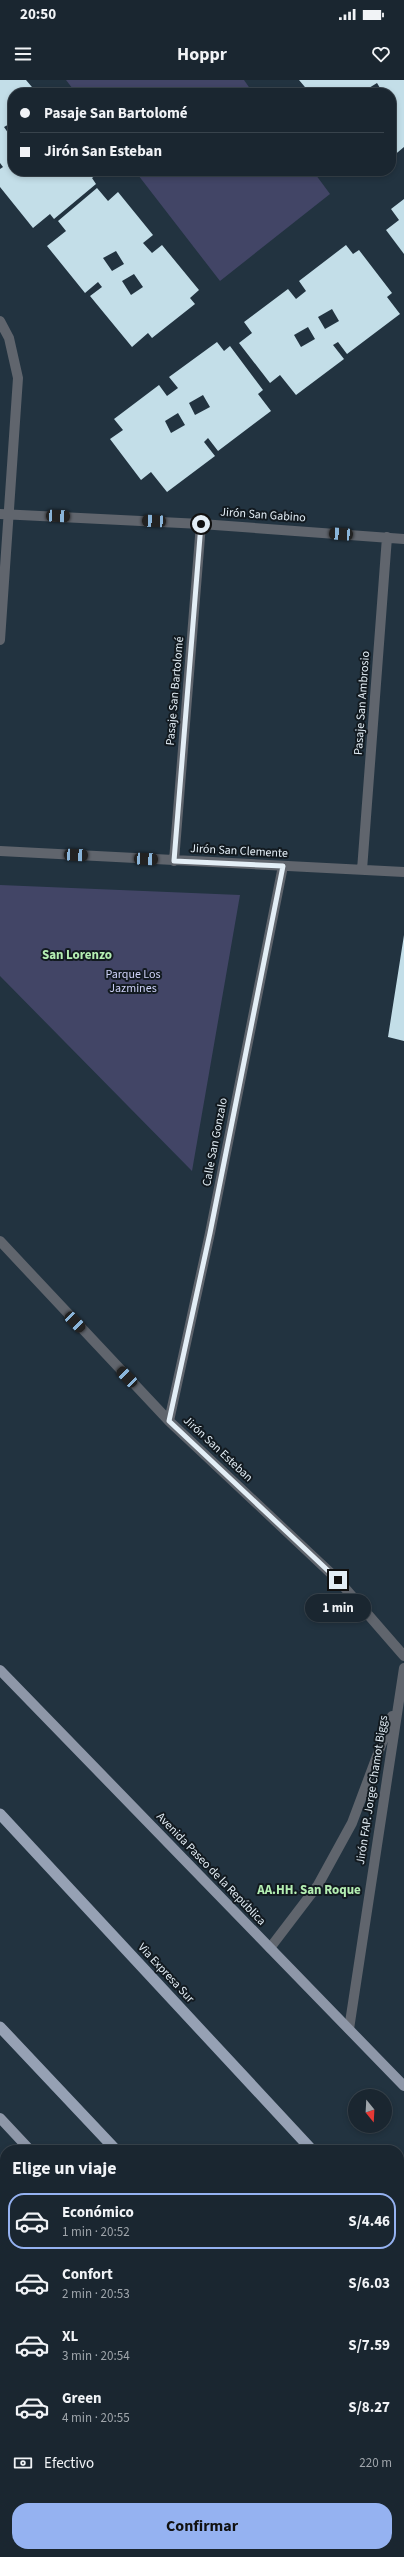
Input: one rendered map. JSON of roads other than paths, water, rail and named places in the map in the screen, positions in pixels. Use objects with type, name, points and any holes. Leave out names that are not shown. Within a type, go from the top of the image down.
[{"type":"highway","name":"Via Expresa Sur","points":[[0,1814],[307,2145]]},
{"type":"highway","points":[[0,2027],[111,2145]]},
{"type":"main road","name":"Avenida Paseo de la República","points":[[0,1670],[404,2086]]},
{"type":"main road","points":[[0,2118],[25,2145]]},
{"type":"street","points":[[0,321],[9,338],[18,378],[10,514],[0,640]]},
{"type":"street","name":"Jirón San Gabino","points":[[0,514],[201,524],[404,539]]},
{"type":"street","name":"Pasaje San Bartolomé","points":[[174,861],[201,524]]},
{"type":"street","name":"Pasaje San Ambrosio","points":[[362,870],[387,537]]},
{"type":"street","name":"Jirón San Clemente","points":[[0,851],[404,872]]},
{"type":"street","name":"Calle San Gonzalo","points":[[169,1421],[212,1226],[283,866]]},
{"type":"street","name":"Jirón San Esteban","points":[[0,1240],[33,1278],[169,1421],[338,1580],[404,1656]]},
{"type":"street","name":"Jirón FAP. Jorge Chamot Biggs","points":[[349,2029],[404,1668]]},
{"type":"street","name":"Jirón FAP. Jorge Chamot Biggs","points":[[270,1948],[318,1885],[352,1823],[399,1697]]},
{"type":"district","name":"San Lorenzo","points":[[77,955]]},
{"type":"district","name":"AA.HH. San Roque","points":[[309,1890]]},
{"type":"park label","name":"Parque Los Jazmines","points":[[133,981]]}]
